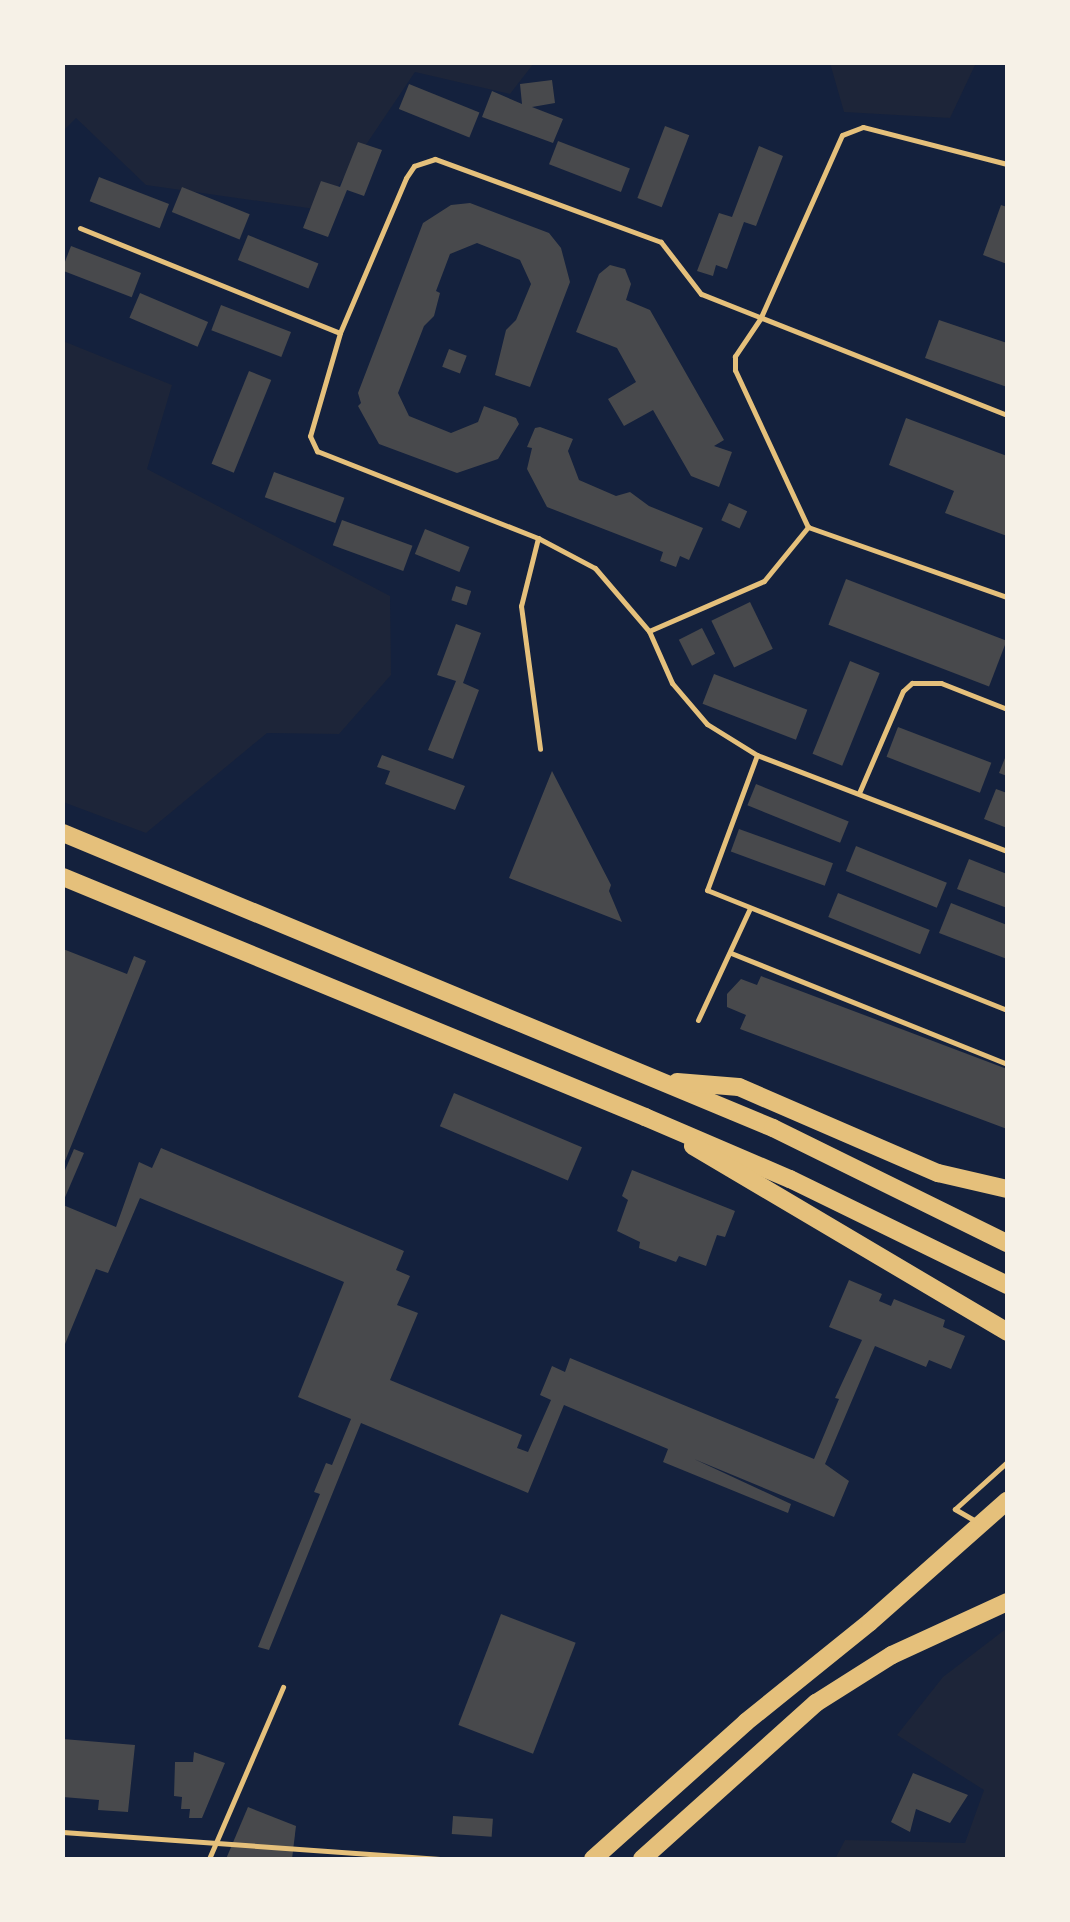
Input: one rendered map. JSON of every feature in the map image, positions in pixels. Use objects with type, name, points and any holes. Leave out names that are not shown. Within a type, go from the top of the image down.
[{"type":"highway","points":[[63,833],[773,1128],[1007,1243]]},
{"type":"highway","points":[[63,877],[790,1179],[1007,1285]]},
{"type":"highway","points":[[659,1080],[739,1087],[938,1172],[1007,1189]]},
{"type":"highway","points":[[645,1117],[775,1199],[1007,1332]]},
{"type":"highway","points":[[593,1859],[746,1722],[1007,1501]]},
{"type":"highway","points":[[642,1859],[816,1703],[891,1655],[1007,1602]]},
{"type":"lane","points":[[1007,164],[863,127],[842,135],[760,319],[735,356],[735,370],[808,527],[1007,597]]},
{"type":"lane","points":[[1007,415],[760,319],[701,293],[661,242],[435,159],[414,166],[406,178],[340,333],[310,436],[317,451],[538,538],[595,568],[649,631],[672,683],[707,724],[757,755],[1007,851]]},
{"type":"lane","points":[[80,228],[340,333]]},
{"type":"lane","points":[[649,631],[764,581],[808,527]]},
{"type":"lane","points":[[538,538],[521,606],[540,748]]},
{"type":"lane","points":[[859,793],[903,691],[912,683],[941,683],[1007,709]]},
{"type":"lane","points":[[757,755],[707,890],[1007,1010]]},
{"type":"lane","points":[[698,1020],[750,908]]},
{"type":"lane","points":[[731,953],[1007,1064]]},
{"type":"lane","points":[[981,1525],[955,1509],[1007,1462]]},
{"type":"path","points":[[209,1859],[284,1687]]},
{"type":"path","points":[[63,1832],[443,1859]]},
{"type":"shaded area","points":[[63,63],[534,63],[510,94],[415,72],[322,210],[146,185],[76,118],[63,131]]},
{"type":"shaded area","points":[[830,63],[976,63],[950,118],[844,112]]},
{"type":"shaded area","points":[[63,341],[172,385],[147,469],[390,596],[391,675],[339,734],[267,733],[146,833],[63,802]]},
{"type":"shaded area","points":[[1007,1628],[1007,1859],[835,1859],[845,1840],[965,1843],[984,1790],[897,1735],[943,1677]]},
{"type":"building","points":[[552,80],[555,103],[532,107],[563,119],[553,143],[482,117],[492,91],[522,104],[520,84]]},
{"type":"building","points":[[409,84],[479,112],[469,138],[399,109]]},
{"type":"building","points":[[665,126],[689,135],[662,207],[637,198]]},
{"type":"building","points":[[558,141],[630,169],[621,192],[549,164]]},
{"type":"building","points":[[358,142],[382,150],[364,196],[347,190],[328,237],[303,228],[321,181],[340,187]]},
{"type":"building","points":[[759,146],[783,156],[756,226],[744,222],[727,269],[716,265],[713,276],[697,271],[719,213],[732,217]]},
{"type":"building","points":[[99,177],[169,204],[160,228],[90,201]]},
{"type":"building","points":[[182,187],[250,214],[240,239],[172,212]]},
{"type":"building","points":[[470,203],[549,233],[561,248],[570,282],[530,387],[495,375],[506,330],[516,320],[531,284],[520,260],[477,243],[450,254],[436,291],[440,293],[434,316],[424,326],[398,393],[409,416],[451,433],[478,422],[484,406],[516,418],[519,424],[498,459],[457,473],[379,444],[358,406],[361,403],[358,393],[423,223],[451,205]]},
{"type":"building","points":[[1001,205],[1007,207],[1007,264],[983,255]]},
{"type":"building","points":[[248,235],[318,263],[308,289],[238,260]]},
{"type":"building","points":[[71,246],[141,273],[132,297],[63,271]]},
{"type":"building","points":[[610,265],[625,269],[631,284],[626,300],[650,310],[724,440],[714,446],[732,452],[719,487],[691,476],[653,410],[624,426],[608,399],[636,382],[617,348],[576,332],[599,274]]},
{"type":"building","points":[[140,293],[208,322],[198,347],[129,318]]},
{"type":"building","points":[[221,305],[291,332],[281,357],[211,330]]},
{"type":"building","points":[[939,320],[1007,343],[1007,387],[925,358]]},
{"type":"building","points":[[449,349],[467,356],[460,374],[442,367]]},
{"type":"building","points":[[249,371],[271,380],[234,473],[212,464]]},
{"type":"building","points":[[906,418],[1007,456],[1007,536],[945,513],[954,491],[889,465]]},
{"type":"building","points":[[540,427],[573,439],[568,451],[579,480],[616,496],[630,492],[649,506],[703,528],[689,560],[680,556],[676,567],[660,561],[663,552],[547,507],[527,469],[532,448],[527,447],[535,428]]},
{"type":"building","points":[[274,472],[344,498],[335,523],[265,497]]},
{"type":"building","points":[[729,503],[747,511],[740,528],[721,520]]},
{"type":"building","points":[[342,520],[412,546],[403,571],[333,545]]},
{"type":"building","points":[[425,529],[470,547],[459,572],[415,554]]},
{"type":"building","points":[[846,579],[1007,641],[989,686],[828,625]]},
{"type":"building","points":[[456,586],[471,591],[467,605],[451,600]]},
{"type":"building","points":[[750,602],[773,649],[734,668],[711,621]]},
{"type":"building","points":[[456,624],[481,633],[463,683],[479,690],[453,759],[428,750],[456,681],[437,675]]},
{"type":"building","points":[[702,628],[715,654],[692,666],[679,640]]},
{"type":"building","points":[[850,661],[880,673],[842,766],[813,754]]},
{"type":"building","points":[[714,674],[807,710],[796,740],[703,704]]},
{"type":"building","points":[[898,727],[991,763],[980,793],[887,757]]},
{"type":"building","points":[[1007,753],[1007,776],[999,773]]},
{"type":"building","points":[[382,755],[465,786],[455,810],[385,784],[390,771],[377,767]]},
{"type":"building","points":[[552,771],[611,885],[609,891],[622,922],[509,878]]},
{"type":"building","points":[[756,784],[849,821],[840,843],[747,805]]},
{"type":"building","points":[[996,789],[1007,793],[1007,828],[984,819]]},
{"type":"building","points":[[739,829],[833,863],[825,886],[731,852]]},
{"type":"building","points":[[856,846],[947,883],[937,908],[846,871]]},
{"type":"building","points":[[969,859],[1007,874],[1007,908],[957,889]]},
{"type":"building","points":[[838,893],[930,930],[920,954],[828,917]]},
{"type":"building","points":[[951,903],[1007,925],[1007,959],[939,933]]},
{"type":"building","points":[[63,949],[127,974],[134,956],[146,961],[63,1166]]},
{"type":"building","points":[[761,976],[1007,1069],[1007,1129],[740,1029],[746,1015],[727,1007],[727,994],[741,979],[757,985]]},
{"type":"building","points":[[454,1093],[582,1147],[568,1180],[440,1126]]},
{"type":"building","points":[[161,1148],[404,1251],[396,1270],[410,1276],[397,1305],[418,1313],[390,1380],[522,1435],[517,1448],[528,1452],[551,1400],[540,1395],[552,1366],[565,1372],[570,1358],[814,1459],[839,1399],[835,1398],[862,1340],[829,1327],[849,1280],[882,1294],[879,1301],[891,1306],[894,1299],[945,1320],[943,1327],[965,1336],[951,1369],[929,1360],[926,1367],[875,1346],[825,1464],[849,1481],[834,1517],[694,1459],[791,1504],[788,1513],[663,1462],[668,1449],[564,1405],[528,1493],[361,1423],[269,1650],[258,1647],[320,1494],[314,1492],[326,1463],[332,1465],[351,1419],[298,1397],[344,1282],[140,1198],[108,1273],[96,1269],[63,1349],[63,1205],[116,1227],[139,1162],[152,1168]]},
{"type":"building","points":[[74,1149],[84,1153],[63,1202],[63,1175]]},
{"type":"building","points":[[632,1170],[735,1211],[725,1237],[717,1235],[706,1266],[679,1256],[676,1262],[639,1248],[640,1242],[617,1231],[628,1200],[622,1196]]},
{"type":"building","points":[[501,1614],[576,1643],[533,1754],[458,1725]]},
{"type":"building","points":[[63,1739],[135,1745],[128,1812],[98,1810],[99,1800],[63,1797]]},
{"type":"building","points":[[194,1752],[225,1763],[202,1818],[189,1818],[190,1809],[181,1809],[182,1797],[174,1796],[175,1762],[193,1762]]},
{"type":"building","points":[[913,1773],[968,1795],[950,1823],[916,1809],[910,1832],[891,1822]]},
{"type":"building","points":[[248,1807],[296,1826],[292,1859],[226,1859]]},
{"type":"building","points":[[453,1816],[493,1819],[492,1837],[452,1834]]}]
